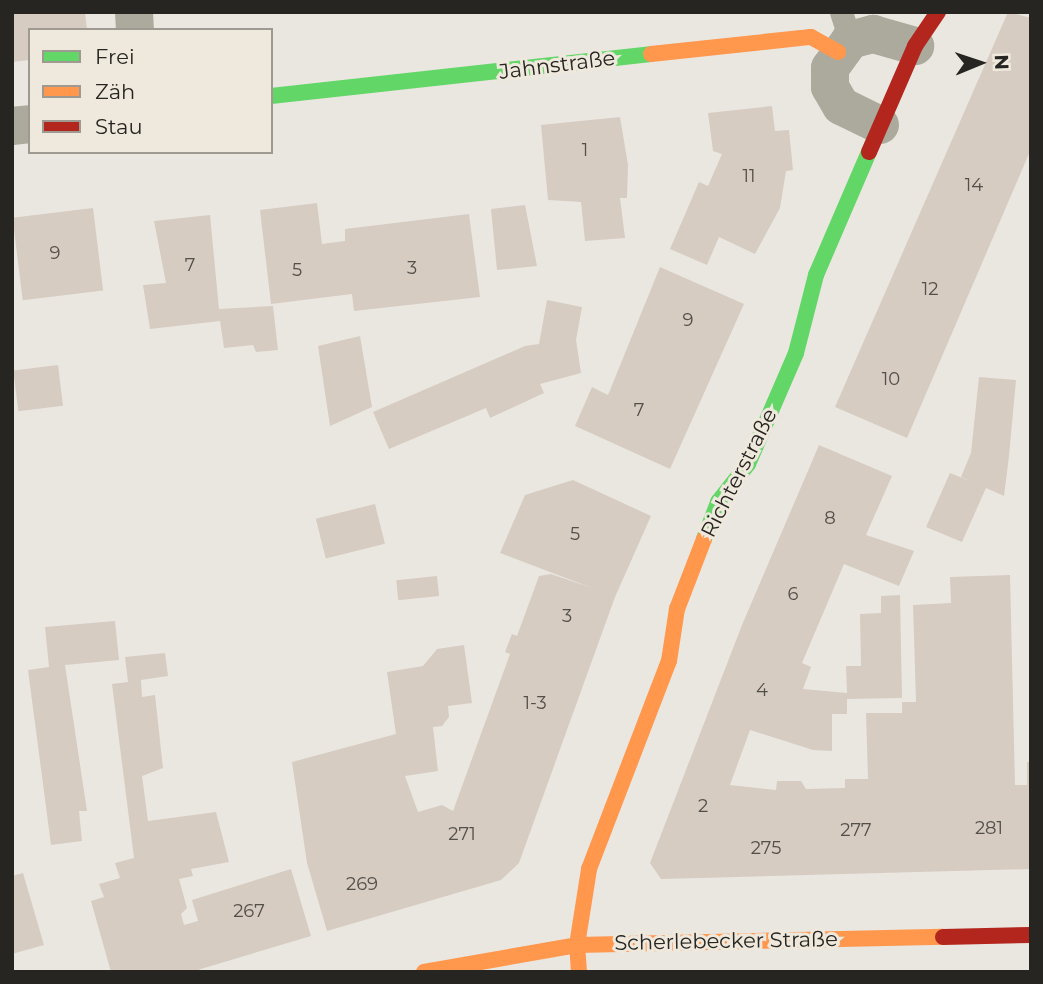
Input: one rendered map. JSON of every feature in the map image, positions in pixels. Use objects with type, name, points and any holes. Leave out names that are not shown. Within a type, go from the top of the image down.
[{"type":"street","name":"Richterstraße","points":[[579,972],[578,945],[589,869],[669,661],[677,608],[718,502],[748,464],[796,353],[816,275],[880,125],[915,46],[938,12]]},
{"type":"street","points":[[880,125],[841,106],[830,87],[830,68],[843,35],[873,34],[915,46]]},
{"type":"street","name":"Jahnstraße","points":[[273,96],[843,35]]},
{"type":"street","name":"Scherlebecker Straße","points":[[424,972],[578,945],[1031,935]]},
{"type":"building","points":[[12,12],[85,12],[87,28],[28,28],[28,60],[12,62]]},
{"type":"building","points":[[1008,12],[1031,18],[1031,149],[907,438],[835,407]]},
{"type":"building","points":[[772,106],[775,131],[789,130],[793,170],[786,171],[780,208],[755,254],[719,237],[707,265],[670,249],[699,182],[708,186],[722,154],[713,151],[708,113]]},
{"type":"building","points":[[620,117],[628,165],[627,198],[620,198],[625,238],[585,241],[581,202],[548,200],[541,125]]},
{"type":"building","points":[[317,203],[322,244],[345,241],[345,229],[469,214],[480,297],[354,311],[352,294],[271,304],[260,210]]},
{"type":"building","points":[[525,205],[537,266],[497,270],[491,209]]},
{"type":"building","points":[[93,208],[103,290],[23,300],[13,218]]},
{"type":"building","points":[[210,215],[219,309],[273,306],[278,350],[256,352],[253,345],[224,348],[220,321],[150,329],[143,285],[166,283],[154,221]]},
{"type":"building","points":[[660,267],[744,304],[670,469],[575,426],[592,387],[608,395]]},
{"type":"building","points":[[547,300],[582,307],[576,340],[581,373],[540,384],[544,393],[490,418],[486,408],[389,449],[373,412],[525,346],[539,344]]},
{"type":"building","points":[[360,336],[372,407],[330,426],[318,346]]},
{"type":"building","points":[[58,365],[63,406],[18,411],[13,370]]},
{"type":"building","points":[[979,377],[1016,380],[1009,456],[1004,496],[986,488],[962,542],[926,527],[950,473],[972,482],[961,477],[971,453]]},
{"type":"building","points":[[819,445],[892,476],[866,535],[914,551],[899,586],[844,564],[802,663],[811,667],[803,689],[847,693],[846,666],[861,666],[860,614],[881,613],[881,596],[900,595],[902,698],[847,699],[847,714],[832,714],[832,751],[813,750],[750,730],[730,785],[776,790],[777,781],[801,781],[806,789],[845,788],[845,779],[868,779],[866,713],[902,713],[902,702],[916,702],[913,605],[951,603],[950,577],[1010,575],[1015,785],[1027,785],[1027,762],[1031,762],[1031,869],[661,879],[650,863],[742,625]]},
{"type":"building","points":[[573,480],[651,516],[615,597],[519,863],[501,880],[327,931],[307,863],[292,762],[396,734],[387,672],[423,666],[437,649],[464,645],[472,703],[448,706],[449,717],[442,726],[433,727],[438,771],[405,776],[418,812],[442,805],[453,811],[510,654],[505,652],[512,634],[517,636],[539,576],[551,574],[592,588],[500,553],[525,495]]},
{"type":"building","points":[[375,504],[385,544],[326,559],[316,519]]},
{"type":"building","points":[[437,576],[439,596],[398,600],[396,580]]},
{"type":"building","points":[[115,621],[119,660],[65,665],[87,811],[79,811],[82,841],[51,845],[28,670],[49,667],[45,627]]},
{"type":"building","points":[[165,653],[168,676],[141,680],[142,697],[155,695],[163,768],[142,776],[148,821],[216,812],[229,862],[191,869],[193,876],[179,879],[187,908],[181,914],[184,925],[198,921],[192,900],[291,869],[311,936],[191,972],[111,972],[91,901],[104,897],[99,884],[120,878],[115,863],[134,858],[112,684],[128,682],[125,657]]},
{"type":"building","points":[[23,873],[44,945],[12,954],[12,876]]},
{"type":"traffic: fast","points":[[273,96],[651,54]]},
{"type":"traffic: fast","points":[[704,539],[718,502],[748,464],[796,353],[816,275],[869,152]]},
{"type":"traffic: slow","points":[[651,54],[811,37],[838,52]]},
{"type":"traffic: slow","points":[[579,972],[577,945],[589,869],[669,661],[677,609],[704,539]]},
{"type":"traffic: slow","points":[[424,972],[577,945],[943,937]]},
{"type":"traffic: jam","points":[[869,152],[915,46],[938,12]]},
{"type":"traffic: jam","points":[[943,937],[1031,935]]}]
